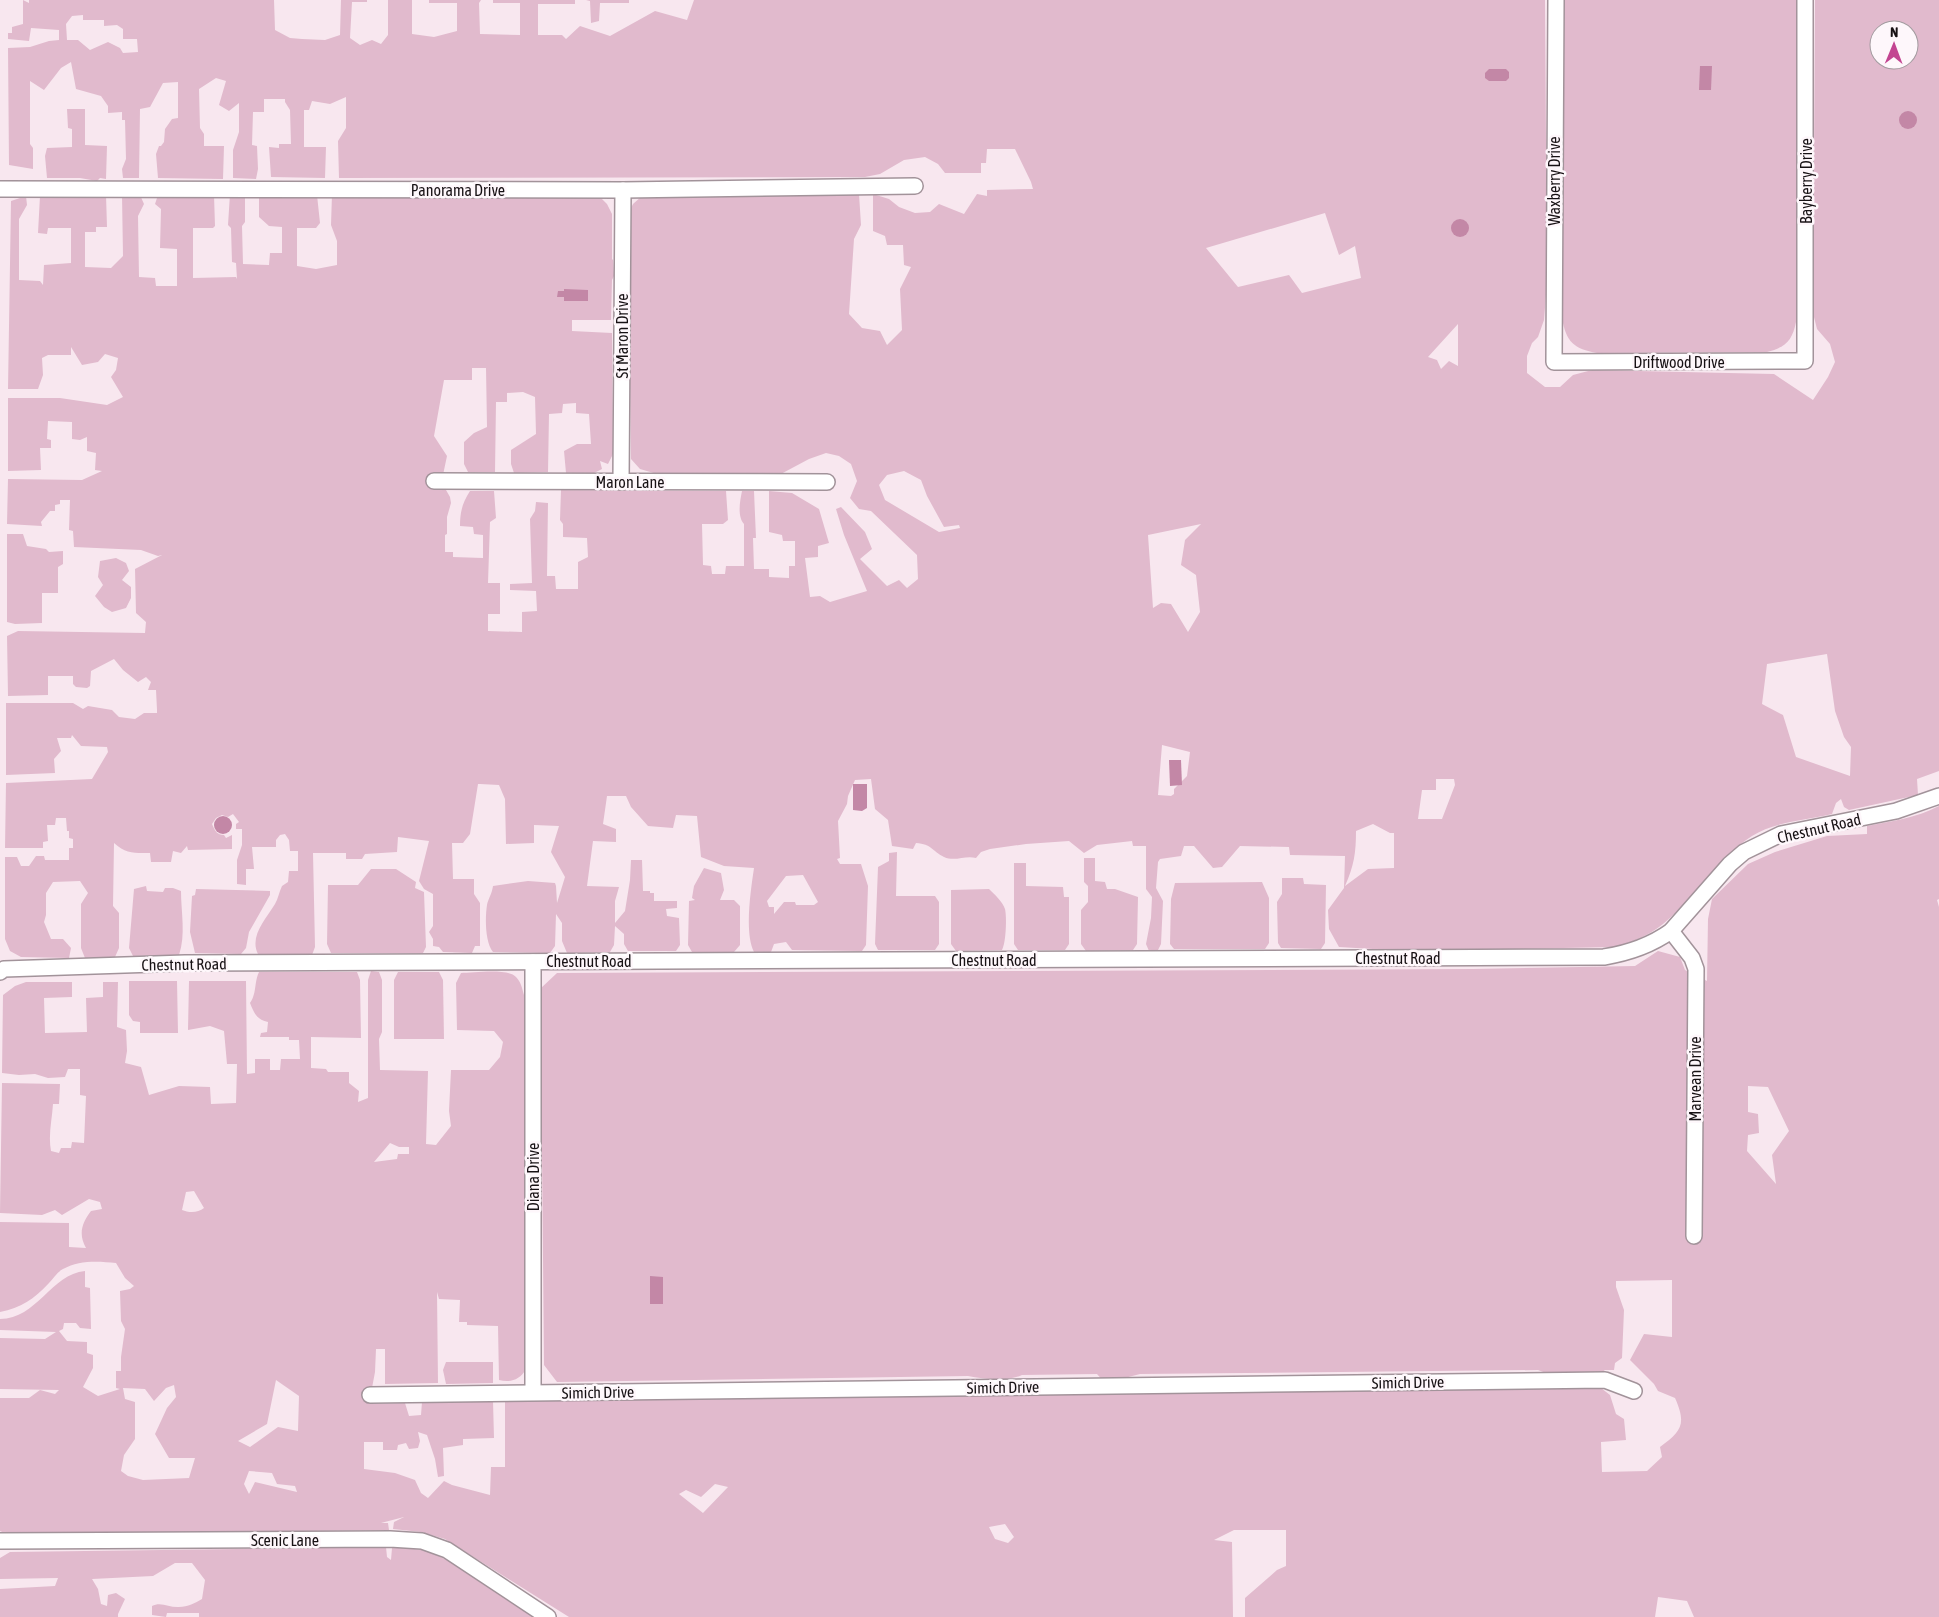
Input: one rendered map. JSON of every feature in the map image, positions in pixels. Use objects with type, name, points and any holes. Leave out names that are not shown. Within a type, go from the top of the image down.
[{"type":"street","name":"Waxberry Drive","points":[[1554,362],[1556,0]]},
{"type":"street","name":"Bayberry Drive","points":[[1805,361],[1806,0]]},
{"type":"street","name":"Panorama Drive","points":[[0,189],[623,190],[915,186]]},
{"type":"street","name":"St Maron Drive","points":[[621,482],[623,190]]},
{"type":"street","name":"Driftwood Drive","points":[[1554,362],[1805,361]]},
{"type":"street","name":"Maron Lane","points":[[434,481],[826,482]]},
{"type":"street","name":"Chestnut Road","points":[[0,972],[4,969],[185,964],[1592,958],[1633,951],[1651,944],[1671,931],[1710,889],[1730,864],[1744,852],[1781,834],[1896,811],[1939,796]]},
{"type":"street","name":"Marvean Drive","points":[[1671,931],[1692,958],[1696,969],[1694,1236]]},
{"type":"street","name":"Diana Drive","points":[[533,962],[533,1392]]},
{"type":"street","name":"Simich Drive","points":[[370,1395],[1605,1380],[1634,1391]]},
{"type":"street","name":"Scenic Lane","points":[[0,1541],[422,1540],[447,1550],[548,1617]]},
{"type":"shaded area","points":[[23,0],[29,3],[29,0],[274,0],[275,30],[290,38],[325,40],[340,35],[341,0],[367,0],[367,2],[352,2],[350,38],[360,45],[372,40],[381,44],[388,35],[388,0],[412,0],[412,34],[434,37],[457,31],[457,3],[429,3],[429,0],[481,0],[479,3],[480,34],[520,35],[520,3],[493,3],[493,0],[575,0],[575,4],[538,4],[538,35],[562,35],[566,39],[580,26],[610,36],[655,11],[687,20],[694,0],[1545,0],[1547,282],[1544,320],[1538,337],[1532,343],[1527,356],[1527,373],[1545,387],[1560,387],[1573,375],[1592,370],[1774,374],[1813,400],[1835,362],[1830,344],[1817,329],[1813,313],[1815,0],[1939,0],[1939,771],[1917,779],[1918,795],[1849,810],[1844,807],[1841,799],[1836,803],[1832,814],[1780,824],[1761,831],[1739,845],[1727,856],[1675,914],[1663,924],[1640,938],[1615,947],[1407,951],[1339,947],[1329,929],[1328,910],[1344,888],[1345,856],[1290,855],[1289,847],[1240,846],[1222,867],[1213,868],[1194,846],[1184,846],[1181,856],[1160,859],[1158,862],[1156,888],[1163,901],[1161,944],[1158,950],[1149,951],[1146,944],[1151,918],[1152,897],[1146,889],[1146,846],[1133,846],[1132,841],[1097,845],[1084,853],[1069,841],[990,849],[981,852],[976,858],[952,859],[940,855],[929,846],[921,844],[916,843],[913,849],[892,846],[888,820],[875,809],[871,779],[855,780],[848,796],[847,804],[838,821],[840,858],[837,859],[840,864],[861,864],[868,886],[866,945],[862,951],[792,950],[786,942],[774,944],[771,952],[754,952],[749,934],[749,923],[754,868],[724,866],[701,857],[697,816],[676,815],[673,828],[648,826],[631,807],[626,796],[607,796],[603,824],[616,829],[616,842],[593,841],[587,886],[619,887],[615,901],[615,923],[625,911],[631,860],[642,860],[643,891],[654,893],[654,901],[677,901],[677,908],[666,909],[667,916],[679,918],[680,945],[676,951],[628,951],[624,944],[624,934],[615,926],[614,945],[610,952],[567,953],[562,941],[562,923],[556,914],[555,946],[550,953],[493,952],[488,942],[486,923],[487,905],[493,886],[528,881],[555,883],[557,903],[565,877],[551,852],[559,826],[534,825],[534,843],[506,844],[505,799],[499,785],[478,784],[470,834],[463,843],[452,843],[453,879],[474,879],[474,894],[480,903],[480,946],[475,946],[472,953],[443,952],[439,947],[433,946],[433,939],[429,932],[433,926],[433,894],[424,889],[419,881],[429,841],[398,837],[397,852],[365,854],[362,859],[346,859],[346,853],[313,853],[315,947],[312,955],[258,954],[256,947],[257,934],[276,902],[282,886],[288,882],[289,871],[298,871],[298,851],[290,851],[289,840],[285,834],[280,835],[276,840],[276,847],[252,847],[254,869],[246,869],[246,885],[237,884],[237,860],[242,845],[242,829],[236,829],[236,824],[239,822],[233,814],[228,817],[222,815],[216,818],[212,824],[217,832],[226,838],[232,835],[232,849],[188,850],[187,846],[181,853],[173,851],[171,862],[151,862],[150,853],[130,852],[114,843],[113,906],[119,913],[119,948],[115,957],[85,958],[81,948],[81,904],[88,893],[80,881],[53,882],[46,893],[46,915],[44,922],[51,939],[63,939],[71,948],[69,958],[21,957],[10,951],[5,939],[5,857],[17,857],[21,866],[29,866],[36,856],[44,856],[45,860],[69,860],[69,848],[73,848],[73,839],[69,838],[66,818],[56,818],[55,825],[47,825],[48,841],[43,842],[43,848],[5,848],[6,783],[92,779],[108,752],[107,747],[81,746],[72,735],[71,738],[57,738],[61,751],[54,759],[55,773],[6,775],[6,703],[73,703],[83,709],[88,706],[112,710],[119,717],[135,719],[144,713],[157,713],[157,710],[156,690],[148,690],[151,682],[146,677],[138,682],[123,670],[114,659],[91,671],[90,686],[87,688],[76,687],[73,684],[73,676],[48,676],[48,695],[8,696],[7,636],[18,631],[145,633],[146,622],[136,613],[135,569],[162,555],[158,556],[141,550],[74,547],[73,531],[69,530],[70,500],[60,500],[60,504],[55,505],[55,511],[50,511],[41,522],[42,526],[7,524],[8,479],[82,480],[102,471],[95,470],[96,453],[87,451],[87,437],[80,440],[72,439],[72,422],[48,421],[47,439],[51,440],[51,448],[40,448],[41,470],[8,471],[8,398],[60,398],[107,405],[123,397],[111,377],[116,370],[118,358],[105,354],[98,362],[82,365],[71,347],[71,355],[48,355],[42,358],[43,375],[38,389],[8,389],[11,201],[26,196],[27,205],[19,219],[19,280],[40,281],[43,285],[44,265],[71,263],[71,228],[48,228],[47,234],[38,233],[40,196],[106,195],[107,227],[96,227],[96,232],[85,232],[85,267],[111,268],[123,256],[122,195],[140,195],[144,204],[138,216],[139,277],[155,278],[156,286],[177,286],[177,249],[160,248],[161,209],[155,204],[158,195],[214,195],[215,226],[213,228],[193,228],[193,278],[236,277],[237,279],[236,263],[232,262],[231,228],[228,225],[230,194],[245,195],[245,222],[242,226],[243,264],[269,265],[270,253],[282,253],[282,227],[269,226],[259,217],[259,195],[317,195],[320,223],[316,228],[297,228],[297,266],[316,269],[337,265],[337,241],[331,225],[332,194],[600,197],[607,204],[612,214],[614,276],[612,280],[611,320],[572,320],[572,331],[612,333],[613,454],[608,464],[600,461],[602,469],[594,473],[566,473],[564,451],[577,444],[591,444],[589,414],[576,413],[576,403],[563,404],[562,413],[549,414],[548,472],[514,473],[511,464],[511,450],[536,434],[535,397],[523,392],[507,393],[507,402],[496,402],[495,472],[468,472],[464,464],[464,442],[474,433],[487,427],[486,368],[472,368],[472,380],[444,380],[434,436],[447,456],[440,489],[446,490],[451,503],[447,517],[445,552],[453,552],[453,557],[483,558],[483,535],[474,534],[473,527],[460,526],[461,512],[470,491],[494,491],[496,518],[490,522],[488,583],[500,583],[500,614],[488,614],[488,631],[522,632],[522,612],[537,611],[536,591],[510,590],[510,584],[532,583],[530,519],[535,511],[536,502],[548,503],[547,576],[555,576],[556,589],[578,589],[578,562],[588,557],[587,538],[563,537],[563,524],[560,520],[561,490],[726,491],[728,520],[723,524],[702,524],[703,565],[711,566],[712,574],[725,574],[726,566],[744,566],[744,524],[740,517],[740,499],[742,491],[754,491],[756,538],[753,538],[754,569],[769,569],[769,577],[789,578],[789,566],[795,566],[795,541],[783,541],[782,535],[769,532],[769,491],[792,493],[819,509],[829,543],[818,546],[818,557],[805,558],[810,597],[820,596],[830,602],[867,591],[844,535],[836,509],[841,507],[865,532],[872,549],[860,559],[887,586],[899,580],[907,588],[918,579],[917,555],[871,511],[859,509],[850,498],[857,481],[851,464],[839,456],[826,453],[809,459],[779,475],[657,474],[640,469],[631,459],[628,214],[633,204],[642,196],[859,194],[861,225],[854,239],[849,314],[862,328],[880,331],[887,345],[902,330],[900,289],[911,267],[904,265],[903,245],[887,245],[885,236],[873,231],[873,194],[889,199],[899,207],[915,213],[930,212],[939,204],[964,214],[977,194],[987,196],[987,190],[1033,189],[1015,149],[987,149],[986,163],[981,163],[981,173],[945,173],[938,164],[925,157],[904,160],[880,174],[865,177],[339,178],[338,141],[346,128],[346,97],[330,104],[312,101],[309,110],[304,110],[304,147],[326,147],[325,178],[271,177],[269,147],[279,148],[279,144],[291,144],[290,110],[285,99],[264,99],[264,112],[253,112],[252,145],[257,146],[258,169],[256,179],[233,178],[233,150],[239,132],[239,103],[229,111],[219,105],[226,81],[216,78],[199,89],[200,128],[204,134],[204,146],[224,146],[223,179],[158,178],[156,154],[159,146],[164,142],[165,129],[172,119],[178,118],[178,82],[163,83],[150,107],[140,109],[139,178],[123,178],[122,169],[126,159],[125,120],[122,120],[122,112],[108,113],[108,106],[101,96],[76,89],[71,62],[61,68],[44,90],[30,81],[30,144],[33,148],[33,169],[9,165],[8,48],[30,47],[59,40],[59,30],[31,28],[29,41],[8,39],[8,33],[12,33],[12,27],[23,24]],"holes":[[[83,15],[83,20],[104,20],[104,26],[117,25],[123,29],[123,39],[137,39],[138,52],[123,53],[120,48],[108,42],[90,50],[78,40],[67,40],[66,24],[72,16]],[[1325,213],[1339,255],[1355,246],[1361,278],[1302,293],[1289,275],[1238,287],[1206,248]],[[1458,324],[1458,366],[1449,361],[1441,369],[1437,360],[1428,357]],[[904,471],[921,480],[927,496],[944,527],[959,525],[960,528],[939,532],[885,500],[879,485],[887,475]],[[1201,524],[1185,540],[1181,565],[1196,575],[1200,612],[1188,632],[1171,604],[1161,603],[1153,608],[1148,535]],[[1827,654],[1835,711],[1844,737],[1851,747],[1850,776],[1796,757],[1783,715],[1762,704],[1767,664]],[[1162,745],[1190,752],[1187,776],[1174,789],[1174,794],[1171,796],[1158,795]],[[1436,779],[1454,779],[1455,785],[1442,819],[1418,819],[1422,790],[1436,790]],[[1373,824],[1390,833],[1394,833],[1394,868],[1368,869],[1345,886],[1354,859],[1356,831]],[[803,875],[818,902],[814,905],[796,905],[795,902],[784,902],[774,914],[774,907],[769,907],[767,901],[786,876]]]},
{"type":"shaded area","points":[[586,0],[629,0],[629,3],[600,3],[599,21],[591,23],[590,1]]},
{"type":"shaded area","points":[[1564,0],[1796,0],[1796,322],[1790,339],[1779,348],[1767,352],[1597,353],[1582,349],[1569,339],[1562,318]]},
{"type":"shaded area","points":[[1700,66],[1712,66],[1711,90],[1699,90]]},
{"type":"shaded area","points":[[1489,69],[1506,69],[1509,72],[1509,78],[1506,81],[1489,81],[1485,78],[1485,73]]},
{"type":"shaded area","points":[[67,109],[85,109],[85,145],[107,146],[106,179],[100,178],[97,181],[80,178],[47,178],[45,156],[47,148],[72,147],[72,129],[68,128]]},
{"type":"shaded area","points":[[1908,111],[1914,114],[1917,120],[1914,126],[1908,129],[1902,126],[1899,120],[1902,114]]},
{"type":"shaded area","points":[[1460,219],[1466,222],[1469,228],[1466,234],[1460,237],[1454,234],[1451,228],[1454,222]]},
{"type":"shaded area","points":[[564,289],[588,290],[588,301],[564,301],[564,297],[557,297],[558,291],[564,291]]},
{"type":"shaded area","points":[[7,534],[23,534],[27,546],[46,549],[49,552],[63,551],[63,564],[58,567],[58,593],[42,593],[42,623],[15,624],[7,622]]},
{"type":"shaded area","points":[[116,558],[126,563],[129,571],[122,580],[131,587],[131,598],[126,608],[112,612],[104,607],[95,596],[103,585],[98,577],[100,561]]},
{"type":"shaded area","points":[[1169,760],[1181,760],[1182,785],[1170,786]]},
{"type":"shaded area","points":[[853,784],[867,784],[867,808],[862,811],[853,810]]},
{"type":"shaded area","points":[[1939,806],[1939,899],[1937,900],[1939,907],[1939,1617],[1694,1617],[1687,1601],[1658,1597],[1655,1617],[1245,1617],[1245,1598],[1277,1570],[1286,1566],[1286,1530],[1234,1530],[1214,1540],[1232,1542],[1233,1617],[569,1617],[445,1539],[421,1532],[393,1529],[394,1522],[404,1517],[381,1523],[388,1523],[389,1530],[9,1535],[0,1531],[0,1398],[29,1398],[40,1390],[55,1394],[59,1390],[0,1389],[0,1338],[45,1339],[56,1332],[0,1330],[0,1319],[13,1317],[24,1312],[63,1280],[73,1274],[85,1271],[85,1287],[90,1288],[91,1329],[80,1328],[76,1323],[64,1323],[63,1329],[59,1331],[67,1341],[87,1342],[87,1353],[93,1355],[93,1368],[83,1387],[98,1396],[120,1389],[116,1388],[116,1371],[121,1371],[125,1329],[121,1321],[120,1291],[134,1286],[125,1278],[116,1263],[76,1264],[61,1270],[27,1302],[0,1312],[0,1222],[69,1223],[69,1247],[86,1248],[82,1238],[83,1224],[91,1211],[102,1209],[100,1202],[89,1199],[62,1215],[55,1210],[42,1215],[0,1213],[2,1083],[60,1084],[59,1104],[53,1104],[50,1128],[51,1151],[59,1153],[61,1148],[71,1148],[72,1142],[84,1143],[86,1096],[80,1095],[80,1069],[68,1069],[65,1077],[48,1078],[35,1074],[2,1073],[3,995],[15,986],[26,982],[72,982],[72,997],[44,998],[45,1033],[87,1032],[86,998],[103,997],[103,982],[118,982],[117,1027],[126,1030],[127,1051],[125,1063],[141,1067],[149,1095],[179,1086],[210,1087],[211,1104],[236,1103],[237,1064],[227,1064],[224,1031],[210,1026],[188,1030],[189,981],[246,981],[247,1074],[255,1073],[255,1059],[270,1059],[270,1070],[280,1070],[281,1059],[300,1059],[299,1040],[289,1040],[289,1037],[260,1037],[261,1033],[267,1032],[268,1022],[261,1020],[256,1015],[250,1003],[254,995],[259,972],[357,972],[360,980],[361,1038],[311,1037],[311,1068],[326,1069],[328,1072],[349,1072],[349,1083],[359,1091],[358,1102],[368,1098],[368,980],[371,971],[379,972],[382,980],[382,1032],[379,1039],[380,1070],[428,1071],[426,1144],[436,1145],[451,1126],[449,1111],[451,1070],[489,1070],[500,1057],[503,1042],[494,1031],[457,1030],[456,983],[461,973],[490,972],[512,974],[519,981],[522,988],[524,995],[526,1369],[521,1376],[514,1380],[499,1380],[498,1326],[467,1325],[467,1322],[459,1322],[460,1300],[439,1299],[437,1292],[438,1383],[385,1384],[385,1349],[376,1349],[372,1388],[365,1391],[369,1404],[405,1403],[409,1416],[421,1415],[422,1402],[493,1401],[494,1438],[463,1439],[463,1445],[443,1448],[444,1476],[438,1477],[435,1459],[427,1435],[418,1432],[420,1441],[418,1448],[409,1449],[406,1443],[398,1445],[397,1450],[383,1450],[383,1442],[364,1442],[364,1469],[395,1473],[415,1480],[421,1493],[428,1498],[444,1481],[490,1495],[491,1467],[505,1467],[505,1401],[1601,1388],[1610,1395],[1616,1414],[1624,1419],[1626,1440],[1601,1442],[1602,1472],[1647,1471],[1662,1457],[1660,1447],[1677,1432],[1680,1427],[1681,1415],[1675,1398],[1658,1391],[1654,1384],[1630,1360],[1644,1334],[1672,1337],[1672,1280],[1616,1281],[1616,1287],[1624,1310],[1622,1358],[1615,1363],[1614,1370],[1605,1370],[1601,1373],[1546,1373],[1538,1370],[1140,1374],[1105,1383],[1097,1374],[1022,1375],[1002,1379],[968,1376],[557,1382],[544,1365],[541,1045],[539,1043],[540,989],[557,973],[1473,969],[1635,966],[1658,951],[1680,957],[1685,970],[1707,981],[1708,919],[1712,899],[1748,864],[1775,852],[1827,836],[1867,834],[1867,826],[1904,819]],"holes":[[[1748,1086],[1768,1087],[1789,1131],[1772,1155],[1776,1184],[1747,1151],[1748,1135],[1759,1133],[1758,1114],[1748,1112]],[[390,1143],[399,1147],[409,1147],[409,1154],[398,1154],[397,1159],[374,1162]],[[194,1191],[204,1208],[193,1212],[182,1210],[186,1192]],[[276,1380],[299,1396],[298,1431],[278,1427],[250,1447],[238,1441],[267,1424]],[[174,1385],[176,1397],[167,1408],[155,1434],[169,1458],[195,1458],[189,1478],[143,1480],[128,1476],[121,1471],[124,1455],[135,1439],[135,1402],[125,1399],[123,1388],[145,1389],[154,1401],[166,1388]],[[249,1471],[272,1473],[277,1484],[295,1486],[297,1492],[255,1482],[249,1494],[244,1484]],[[715,1484],[728,1487],[703,1513],[679,1494],[686,1490],[701,1497]],[[1005,1524],[1014,1537],[1008,1543],[995,1539],[989,1527]]]},
{"type":"shaded area","points":[[223,816],[229,819],[232,825],[229,831],[223,834],[217,831],[214,825],[217,819]]},
{"type":"shaded area","points":[[897,852],[896,896],[935,896],[939,902],[939,944],[935,950],[878,950],[875,944],[878,867],[889,861],[889,853]]},
{"type":"shaded area","points":[[1084,858],[1095,858],[1095,881],[1105,882],[1107,889],[1115,889],[1138,897],[1137,944],[1133,950],[1086,951],[1081,944],[1081,910],[1088,902],[1088,886],[1084,882]]},
{"type":"shaded area","points":[[1014,863],[1026,863],[1026,886],[1063,887],[1064,897],[1069,897],[1069,944],[1065,950],[1018,950],[1014,944]]},
{"type":"shaded area","points":[[704,868],[721,873],[724,890],[720,900],[734,900],[740,906],[740,945],[734,952],[692,952],[688,945],[689,901],[695,900],[692,898],[694,886]]},
{"type":"shaded area","points":[[371,869],[396,869],[416,882],[415,888],[424,892],[426,947],[423,953],[331,953],[327,944],[328,885],[358,885]]},
{"type":"shaded area","points":[[1282,878],[1303,878],[1304,884],[1326,885],[1325,943],[1321,949],[1281,948],[1278,943],[1277,902],[1282,894]]},
{"type":"shaded area","points":[[1262,882],[1269,898],[1269,943],[1265,949],[1174,949],[1170,944],[1171,899],[1175,883]]},
{"type":"shaded area","points":[[146,886],[147,891],[163,892],[165,888],[173,888],[181,891],[183,931],[179,955],[133,956],[129,948],[134,889]]},
{"type":"shaded area","points":[[196,889],[270,891],[270,895],[249,932],[246,948],[241,954],[195,953],[190,932],[192,896],[195,895]]},
{"type":"shaded area","points":[[989,889],[1005,909],[1006,930],[1002,950],[956,951],[951,944],[951,890]]},
{"type":"shaded area","points":[[398,972],[439,972],[443,980],[444,1039],[394,1039],[394,980]]},
{"type":"shaded area","points":[[129,981],[177,981],[178,1033],[140,1033],[140,1022],[133,1021],[129,1015]]},
{"type":"shaded area","points":[[650,1276],[663,1277],[663,1304],[650,1304]]},
{"type":"shaded area","points":[[446,1362],[493,1362],[493,1383],[446,1384],[443,1370]]},
{"type":"shaded area","points":[[386,1547],[387,1557],[391,1560],[392,1548],[422,1550],[444,1558],[484,1582],[534,1617],[199,1617],[199,1613],[167,1613],[166,1617],[152,1615],[152,1606],[155,1605],[162,1604],[182,1607],[202,1599],[205,1580],[192,1563],[175,1563],[153,1576],[92,1579],[98,1589],[101,1604],[107,1606],[108,1595],[116,1593],[125,1599],[118,1617],[0,1617],[0,1589],[55,1586],[58,1578],[0,1579],[0,1558],[10,1552]]}]
